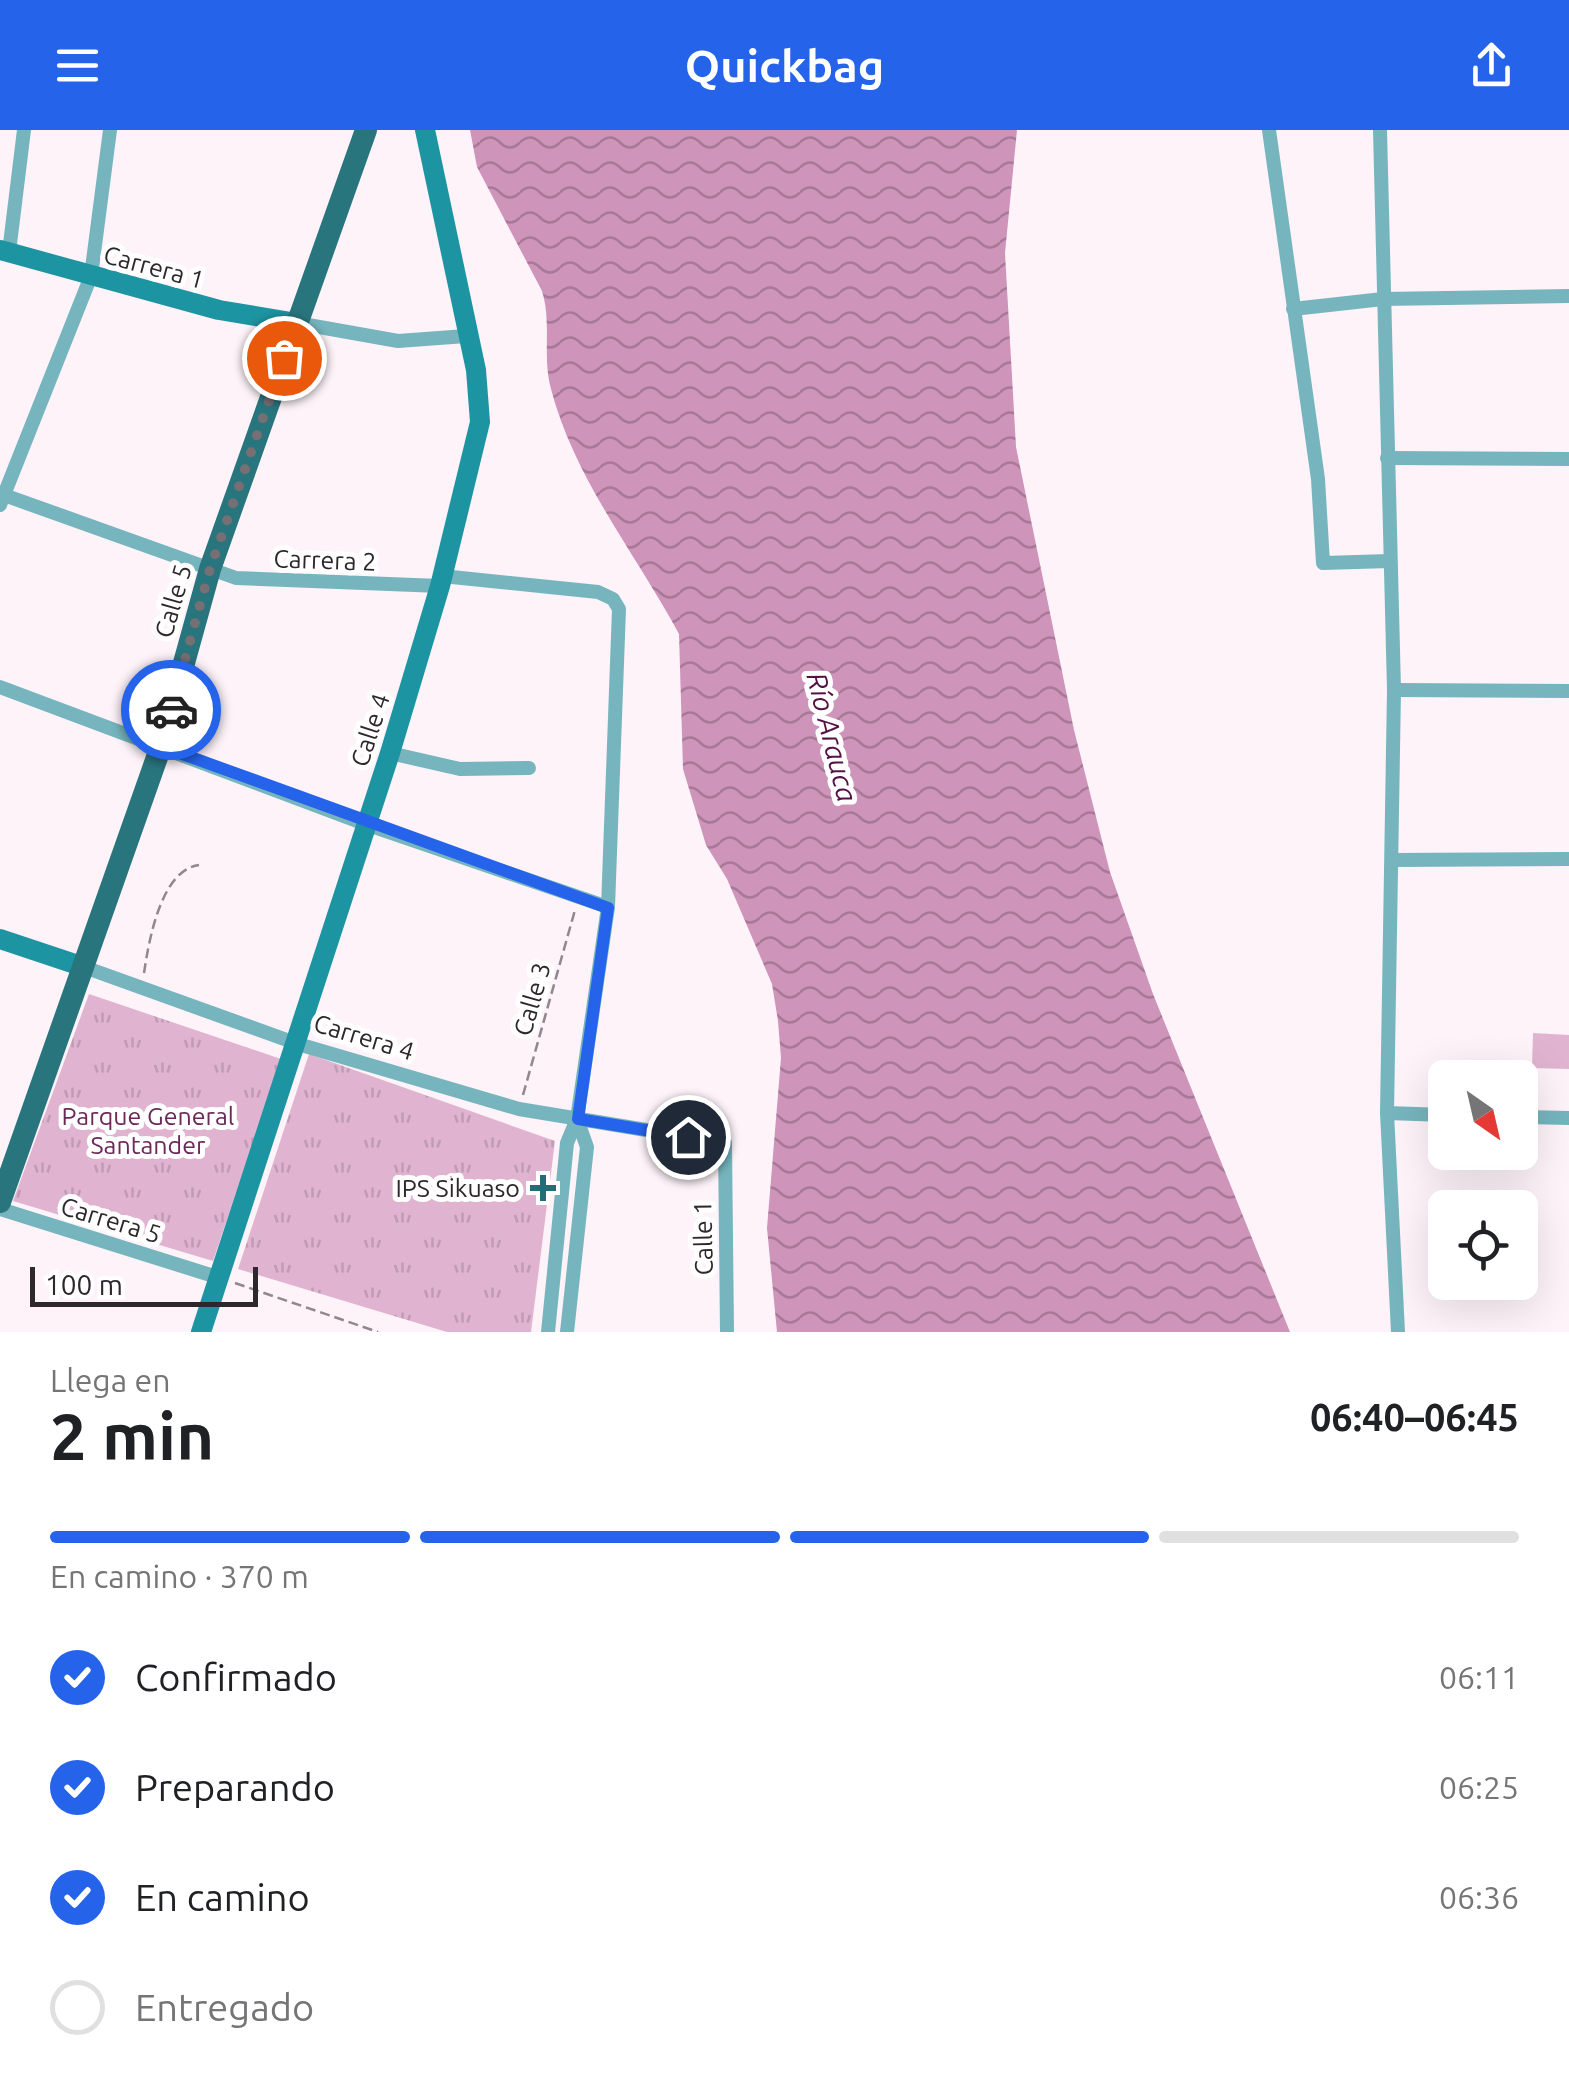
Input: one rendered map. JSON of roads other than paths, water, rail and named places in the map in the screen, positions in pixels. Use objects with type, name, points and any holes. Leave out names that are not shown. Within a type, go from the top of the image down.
[{"type":"main road","name":"Calle 5","points":[[0,1206],[160,746],[210,569],[366,130]]},
{"type":"street","points":[[5,251],[24,130]]},
{"type":"street","points":[[2,500],[90,276],[110,130]]},
{"type":"street","name":"Calle 4","points":[[201,1332],[390,753],[441,581],[480,422],[476,370],[425,130]]},
{"type":"street","points":[[1270,130],[1318,479],[1324,563],[1390,561]]},
{"type":"street","points":[[1380,130],[1394,690],[1387,1113],[1398,1332]]},
{"type":"street","name":"Carrera 1","points":[[5,251],[219,310],[297,323]]},
{"type":"street","points":[[1293,309],[1384,299],[1569,296]]},
{"type":"street","points":[[297,323],[398,341],[466,336]]},
{"type":"street","points":[[1387,458],[1569,458]]},
{"type":"street","name":"Carrera 2","points":[[2,500],[236,578],[278,582],[441,581],[598,592],[613,599],[620,609],[608,908]]},
{"type":"street","points":[[0,687],[365,824],[608,908],[578,1119],[567,1144],[548,1332]]},
{"type":"street","points":[[1394,690],[1569,691]]},
{"type":"street","points":[[390,753],[460,769],[529,768]]},
{"type":"street","points":[[1393,860],[1569,859]]},
{"type":"street","name":"Carrera 4","points":[[0,939],[298,1044],[519,1109],[725,1143]]},
{"type":"street","points":[[1387,1113],[1428,1114]]},
{"type":"street","points":[[1538,1117],[1569,1118]]},
{"type":"street","points":[[567,1332],[587,1147],[578,1119]]},
{"type":"street","name":"Calle 1","points":[[725,1143],[726,1332]]},
{"type":"street","name":"Carrera 5","points":[[0,1206],[220,1278]]},
{"type":"water","name":"Río Arauca","points":[[470,130],[1017,130],[1005,253],[1016,447],[1074,730],[1110,872],[1153,994],[1290,1332],[777,1332],[767,1228],[781,1058],[772,984],[727,879],[706,845],[683,769],[679,634],[575,454],[548,377],[542,291],[477,167]]},
{"type":"place","name":"IPS Sikuaso","points":[[543,1188]]},
{"type":"park label","name":"Parque General Santander","points":[[148,1130]]}]
